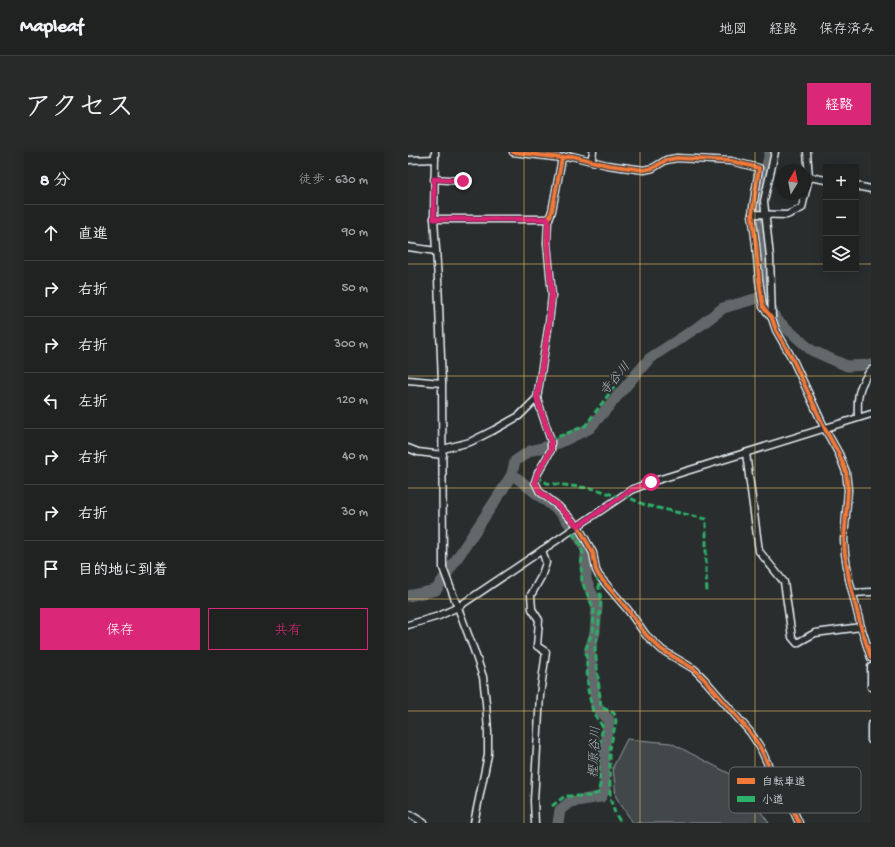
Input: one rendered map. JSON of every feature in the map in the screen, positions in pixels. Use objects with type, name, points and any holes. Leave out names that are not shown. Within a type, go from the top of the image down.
[{"type":"street","points":[[435,152],[434,219],[442,383],[443,568],[483,677],[486,704],[488,755],[474,823]]},
{"type":"street","points":[[512,152],[539,154],[562,158],[572,156],[619,167],[644,170],[653,168],[666,160],[677,158],[731,161],[759,168],[752,214],[761,297],[763,307],[772,318]]},
{"type":"street","points":[[591,161],[592,152]]},
{"type":"street","points":[[775,152],[764,201],[772,318],[776,330],[793,360],[839,454],[846,472],[848,490],[844,540],[849,579],[861,627],[871,658]]},
{"type":"street","points":[[807,152],[808,164]]},
{"type":"street","points":[[562,158],[552,211],[548,219],[548,243],[552,295],[537,398],[551,441],[551,450],[538,472],[535,482],[540,492],[558,506],[578,526],[592,553],[599,576],[628,610],[646,635],[662,650],[694,669],[704,679],[750,732],[760,747],[769,767]]},
{"type":"street","points":[[408,160],[435,159]]},
{"type":"street","points":[[811,177],[823,179]]},
{"type":"street","points":[[434,179],[463,181]]},
{"type":"street","points":[[859,187],[871,189]]},
{"type":"street","points":[[752,214],[787,215],[802,208],[804,200]]},
{"type":"street","points":[[434,219],[548,219]]},
{"type":"street","points":[[408,247],[436,251]]},
{"type":"street","points":[[858,417],[857,402],[859,391],[865,378],[871,370]]},
{"type":"street","points":[[408,380],[442,383]]},
{"type":"street","points":[[408,448],[418,452],[443,452],[470,442],[519,416],[537,398]]},
{"type":"street","points":[[408,625],[439,616],[458,607],[631,490],[651,482],[871,414]]},
{"type":"street","points":[[746,453],[759,551],[784,582],[792,638],[798,643],[815,633],[861,627]]},
{"type":"street","points":[[535,823],[534,801],[539,703],[546,652],[538,646],[539,620],[532,609],[530,595],[541,578],[546,563],[542,550]]},
{"type":"street","points":[[853,592],[871,592]]},
{"type":"street","points":[[871,668],[871,687]]},
{"type":"street","points":[[871,725],[871,740]]},
{"type":"street","points":[[794,813],[798,823]]},
{"type":"street","points":[[408,814],[424,823]]},
{"type":"shaded area","points":[[627,739],[671,743],[729,773],[729,813],[762,813],[769,823],[633,823],[616,797],[613,767]]},
{"type":"waterway","name":"寺谷川","points":[[770,152],[758,205],[764,249],[765,296],[776,319],[811,350],[847,366],[871,365]]},
{"type":"waterway","name":"寺谷川","points":[[408,596],[436,590],[503,489],[512,474],[515,461],[530,451],[559,443],[590,428],[650,358],[698,327],[723,308],[765,296]]},
{"type":"waterway","name":"樫原谷川","points":[[512,474],[561,513],[579,536],[586,550],[586,580],[597,606],[595,632],[590,650],[596,706],[609,720],[604,750],[605,789],[601,797],[570,802],[560,810],[558,823]]},
{"type":"marked path","points":[[550,440],[585,426],[615,386]]},
{"type":"marked path","points":[[537,477],[547,483],[596,489],[619,497]]},
{"type":"marked path","points":[[623,495],[645,505],[706,519],[707,593]]},
{"type":"marked path","points":[[552,806],[565,796],[590,796],[598,793],[600,785],[598,751],[603,727],[593,712],[588,690],[586,648],[593,630],[594,609],[582,582],[581,564],[583,553],[580,544],[571,531]]},
{"type":"marked path","points":[[597,575],[601,601],[595,648],[601,707],[614,713],[616,721],[610,749],[610,798],[615,813],[621,823]]},
{"type":"cycle path","points":[[513,152],[562,158],[572,156],[607,165],[644,170],[653,168],[666,160],[677,158],[731,161],[759,168],[752,214],[763,307],[772,318],[776,330],[793,360],[825,429],[839,454],[846,472],[848,490],[844,540],[845,554],[849,579],[861,627],[871,658]]},
{"type":"cycle path","points":[[562,158],[552,211],[548,221],[547,243],[552,295],[537,398],[551,441],[551,450],[538,473],[535,482],[540,492],[558,506],[578,526],[593,553],[596,570],[599,576],[628,610],[646,635],[662,650],[694,669],[704,679],[750,732],[760,747],[769,767]]},
{"type":"cycle path","points":[[794,813],[799,823]]},
{"type":"route","points":[[463,181],[434,179],[434,219],[548,219],[548,243],[552,295],[537,398],[551,441],[551,450],[538,472],[535,482],[540,492],[558,506],[578,526],[631,490],[651,482]]}]
